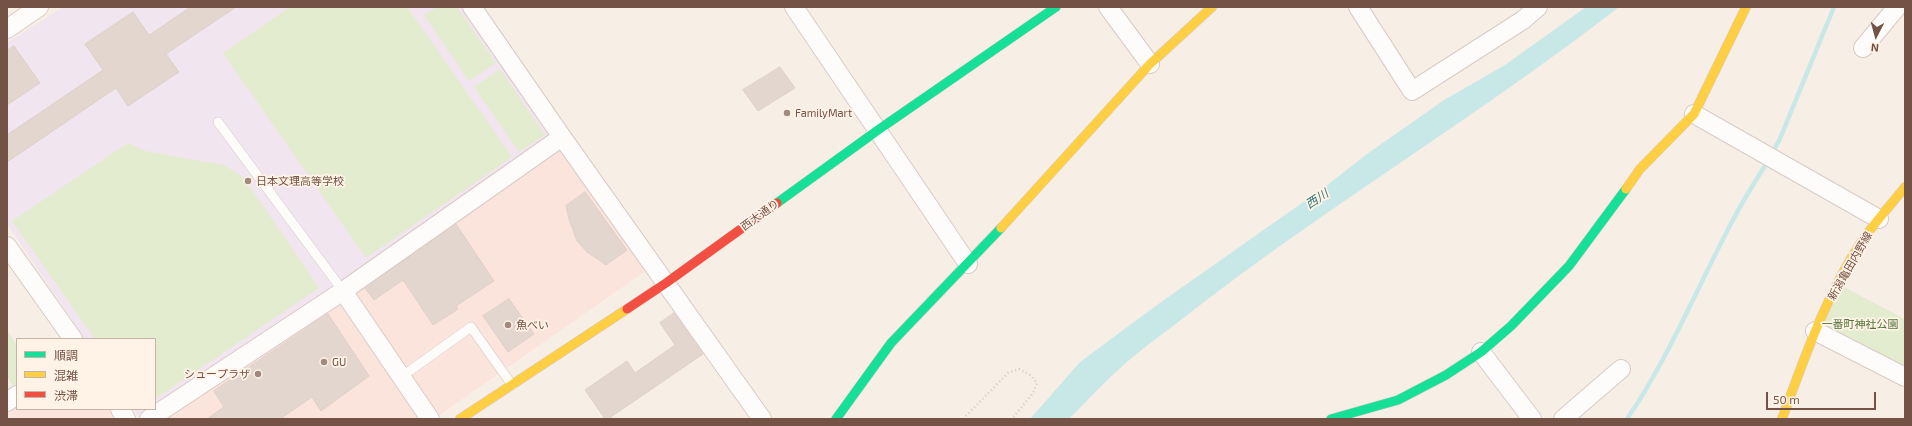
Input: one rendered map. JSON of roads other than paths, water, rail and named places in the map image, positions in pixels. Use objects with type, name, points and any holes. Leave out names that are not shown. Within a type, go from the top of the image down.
[{"type":"street","points":[[7,29],[39,7]]},
{"type":"street","points":[[472,7],[562,137],[762,419]]},
{"type":"street","points":[[794,7],[968,264]]},
{"type":"street","name":"西大通り","points":[[460,419],[666,283],[878,130],[1056,7]]},
{"type":"street","points":[[1108,7],[1150,64]]},
{"type":"street","points":[[836,419],[891,344],[928,303],[968,264],[1150,64],[1212,7]]},
{"type":"street","points":[[1358,7],[1412,91],[1522,20],[1538,7]]},
{"type":"street","points":[[1331,419],[1398,400],[1446,375],[1481,352],[1511,326],[1569,266],[1640,169],[1694,114],[1746,7]]},
{"type":"street","points":[[1863,48],[1896,7]]},
{"type":"street","points":[[1694,114],[1879,219]]},
{"type":"street","points":[[149,419],[343,291],[562,137]]},
{"type":"street","name":"新潟亀田内野線","points":[[1782,419],[1815,331],[1860,245],[1905,187]]},
{"type":"street","points":[[7,246],[72,338]]},
{"type":"street","points":[[343,291],[430,419]]},
{"type":"street","points":[[1815,331],[1905,377]]},
{"type":"street","points":[[1481,352],[1532,419]]},
{"type":"street","points":[[1563,419],[1621,369]]},
{"type":"street","points":[[7,402],[16,396]]},
{"type":"street","points":[[121,410],[126,419]]},
{"type":"lane","points":[[218,122],[343,291]]},
{"type":"lane","points":[[401,377],[471,328],[512,385]]},
{"type":"water","name":"西川","points":[[1586,7],[1619,7],[1513,85],[1243,273],[1128,361],[1069,419],[1030,419],[1080,362],[1157,305],[1326,186],[1367,154],[1444,100],[1505,65]]},
{"type":"waterway","points":[[1771,154],[1779,141],[1834,7]]},
{"type":"waterway","points":[[1627,419],[1657,370],[1734,218],[1768,161]]},
{"type":"place","name":"FamilyMart","points":[[787,113]]},
{"type":"place","name":"日本文理高等学校","points":[[248,181]]},
{"type":"place","name":"魚べい","points":[[508,325]]},
{"type":"place","name":"GU","points":[[324,362]]},
{"type":"place","name":"シュープラザ","points":[[258,374]]},
{"type":"park label","name":"一番町神社公園","points":[[1860,324]]}]
